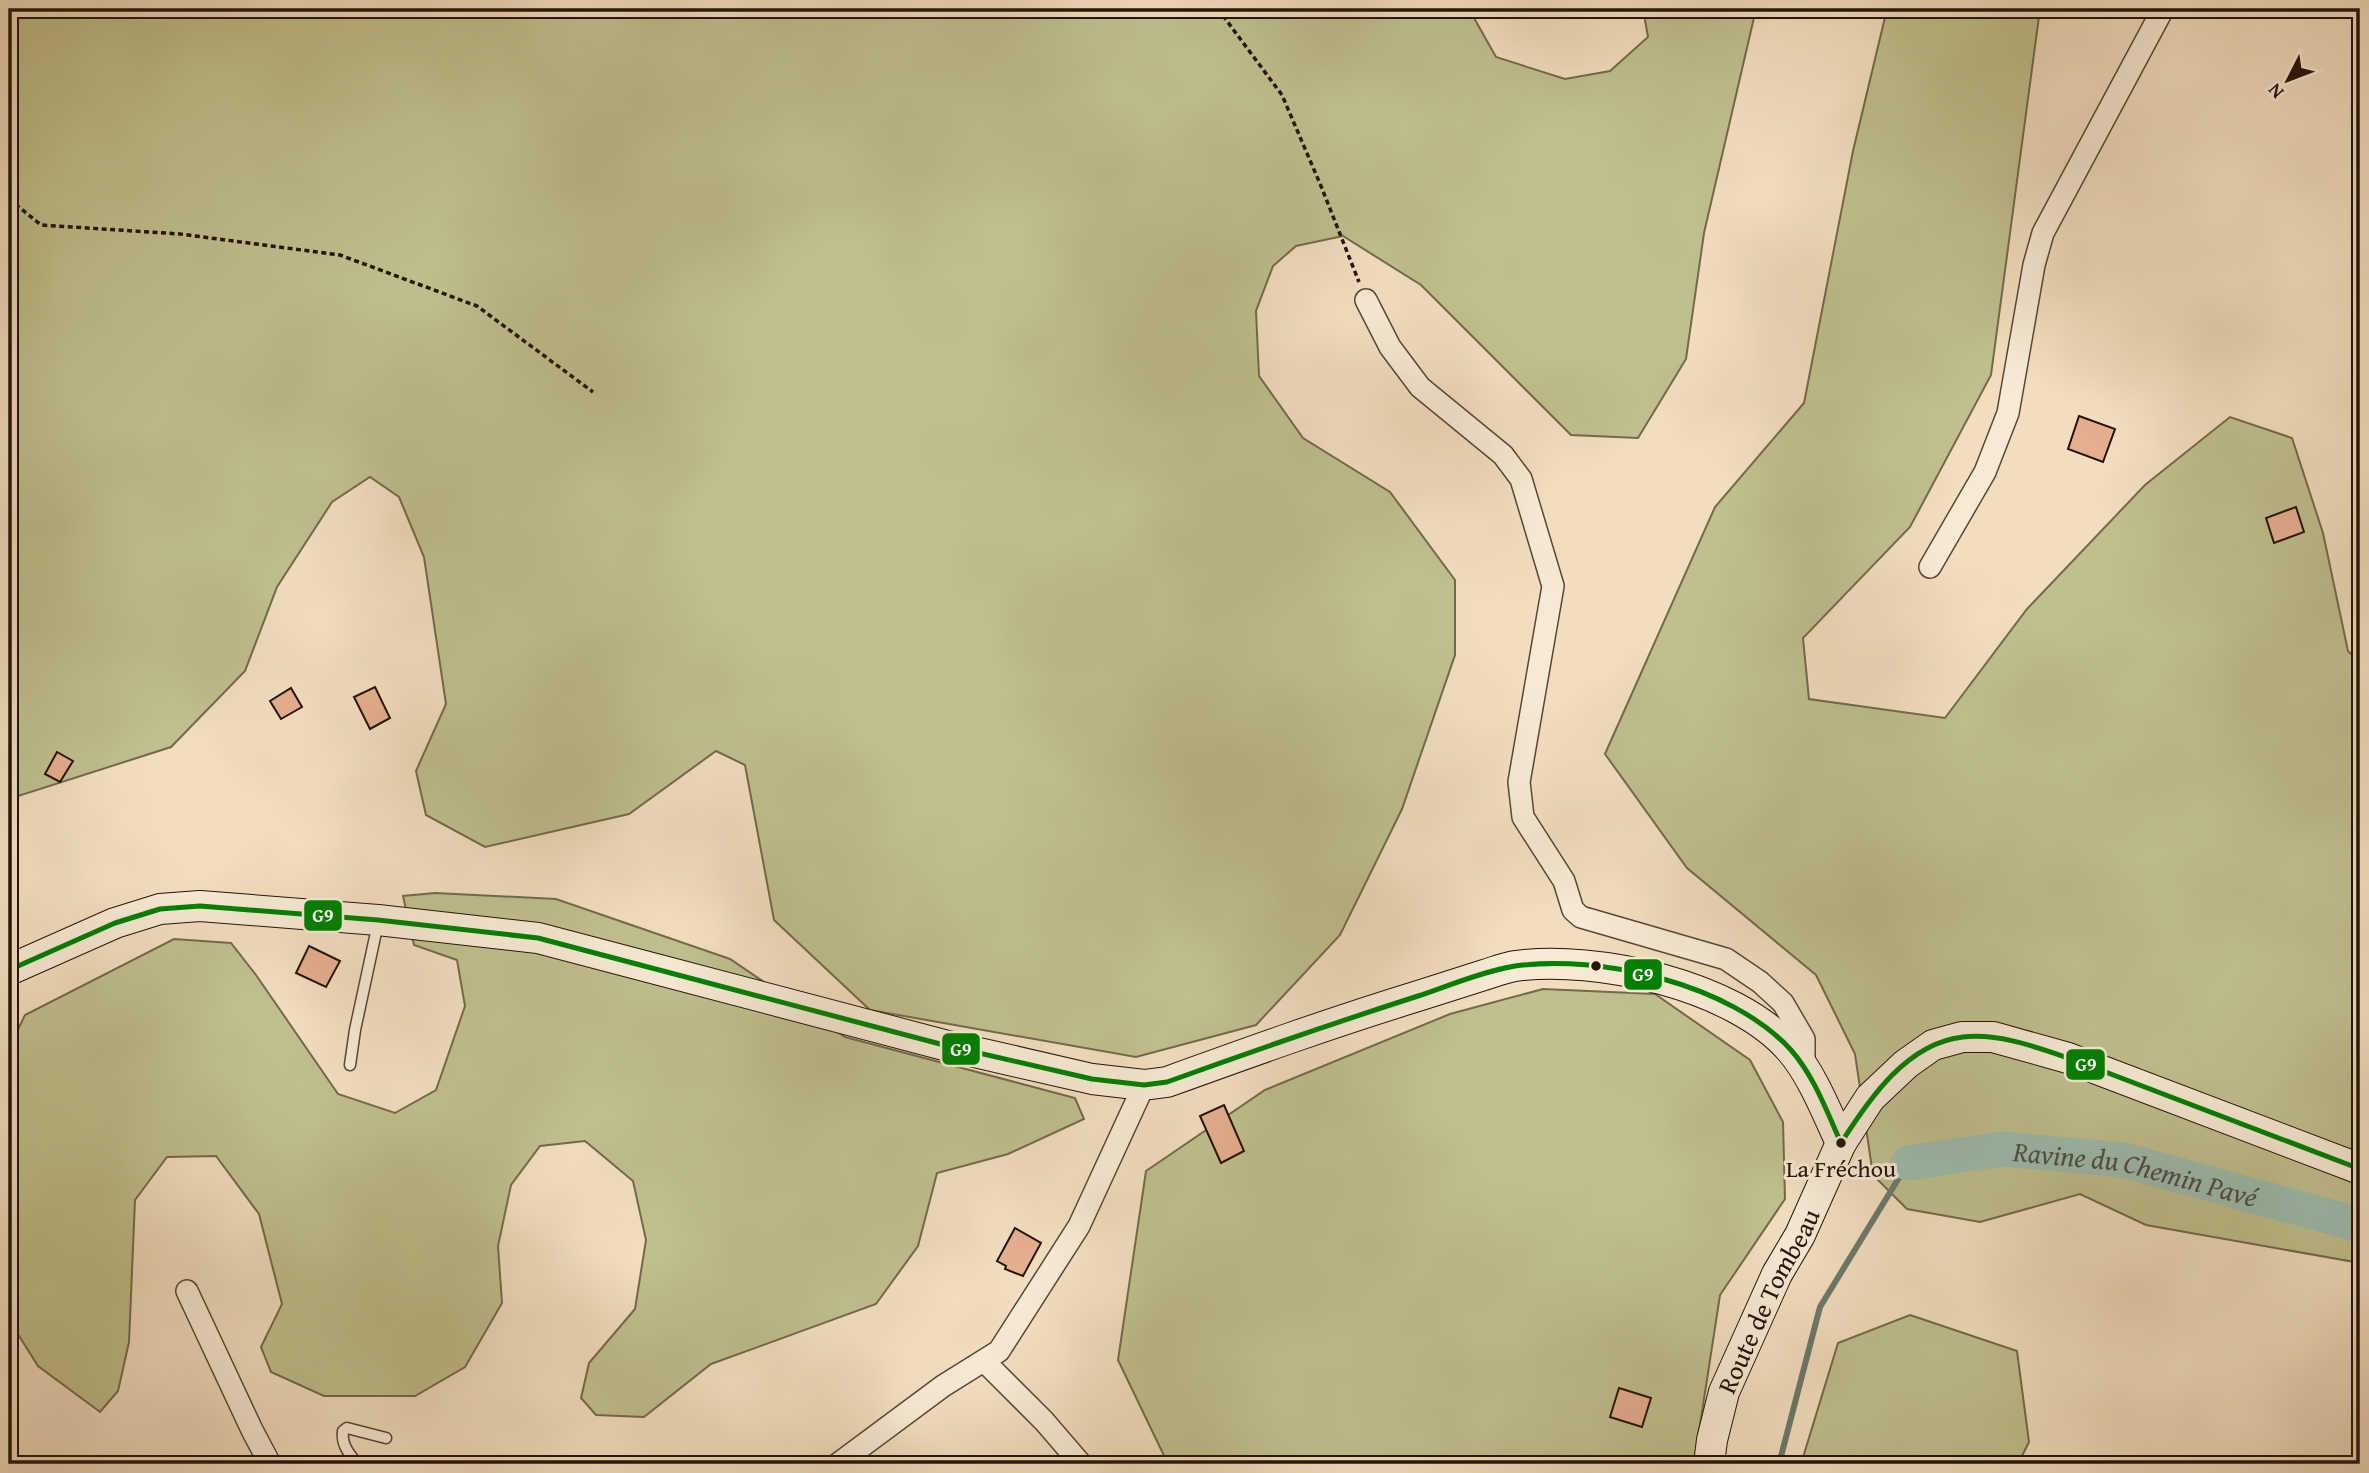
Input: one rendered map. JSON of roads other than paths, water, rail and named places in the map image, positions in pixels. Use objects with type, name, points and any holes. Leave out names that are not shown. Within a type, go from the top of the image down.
[{"type":"street","points":[[1930,567],[1985,472],[2008,412],[2034,265],[2043,233],[2163,9]]},
{"type":"street","points":[[1366,300],[1390,347],[1420,387],[1503,455],[1521,479],[1553,586],[1519,782],[1523,817],[1564,881],[1573,910],[1581,917],[1726,959],[1760,982],[1783,1003],[1804,1039],[1804,1072]]},
{"type":"street","points":[[9,970],[115,923],[160,909],[200,906],[378,920],[538,938],[944,1045],[1091,1079],[1144,1085],[1167,1082],[1320,1027],[1513,967],[1564,964],[1618,969],[1682,986],[1726,1002],[1765,1025],[1792,1051],[1841,1143]]},
{"type":"street","name":"Route de Tombeau","points":[[1709,1464],[1724,1392],[1777,1274],[1800,1235],[1841,1143],[1870,1098],[1906,1064],[1933,1045],[1962,1037],[1993,1037],[2068,1058],[2360,1170]]},
{"type":"street","points":[[838,1464],[943,1386],[999,1351],[1079,1226],[1144,1085]]},
{"type":"street","points":[[187,1291],[270,1464]]},
{"type":"street","points":[[984,1360],[1044,1421],[1081,1464]]},
{"type":"lane","points":[[350,1065],[378,920]]},
{"type":"lane","points":[[356,1464],[341,1439],[343,1431],[347,1428],[386,1438]]},
{"type":"waterway","name":"Ravine du Chemin Pavé","points":[[1908,1163],[2002,1149],[2123,1160],[2360,1225]]},
{"type":"waterway","points":[[1779,1464],[1820,1307],[1908,1163]]},
{"type":"place","name":"La Fréchou","points":[[1841,1143]]}]
